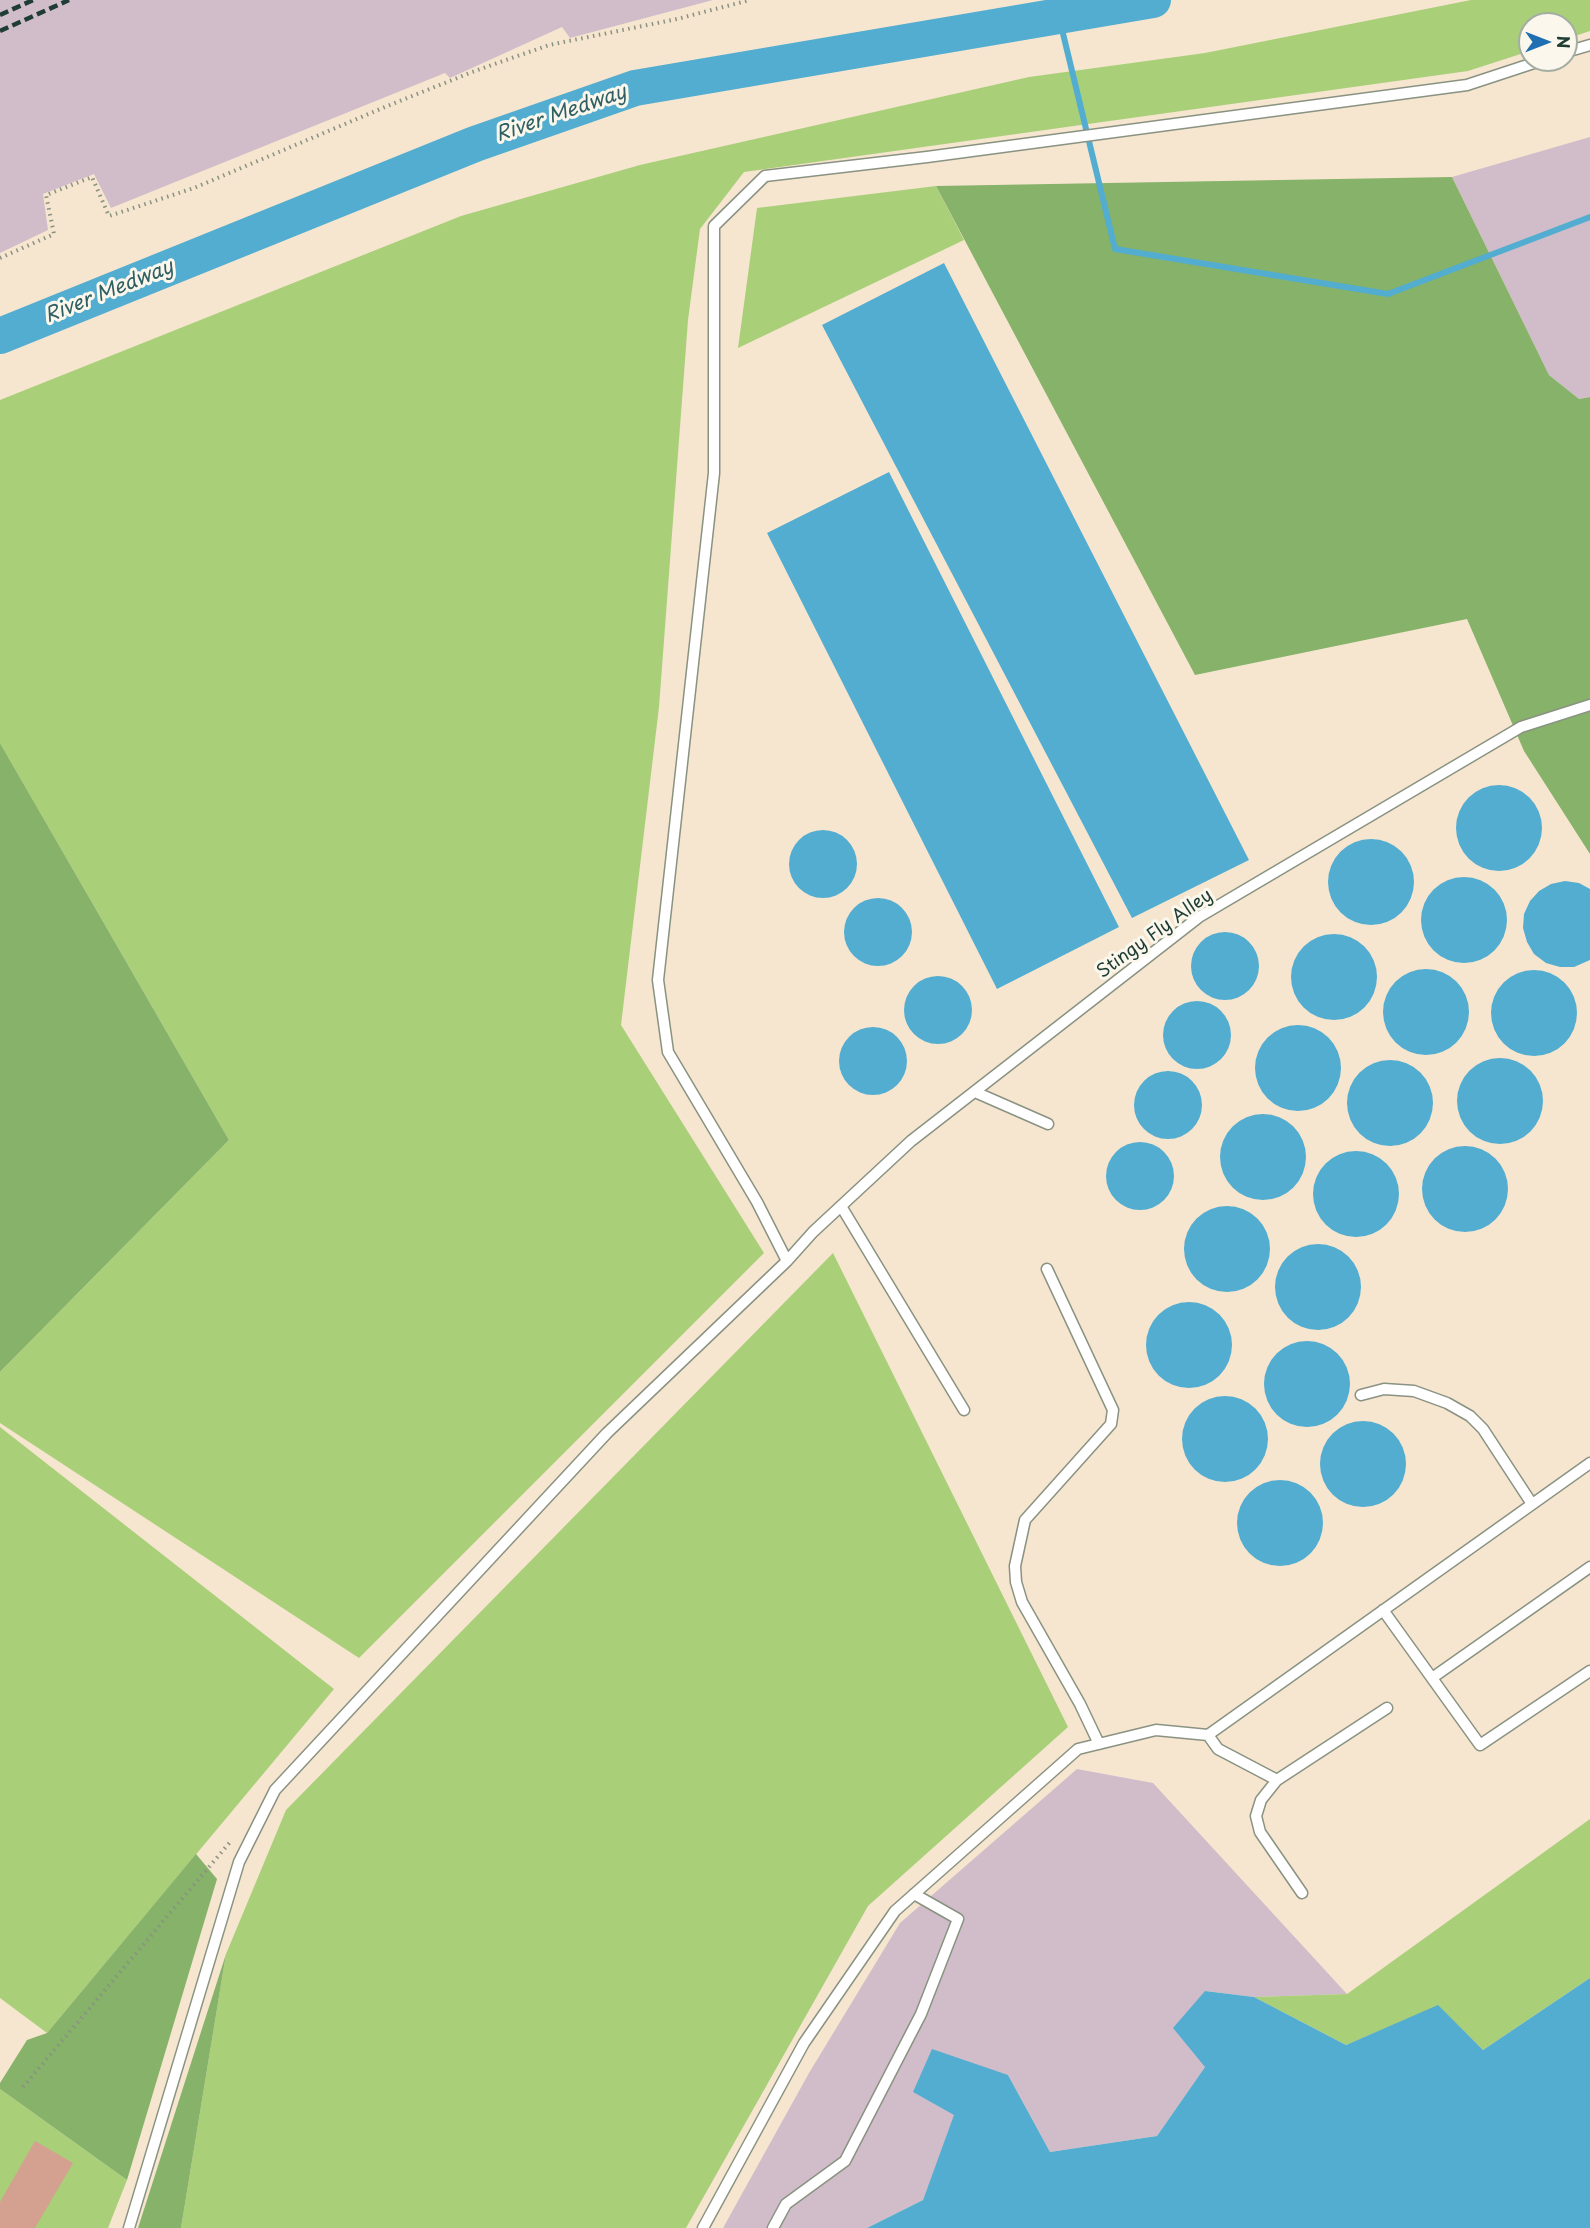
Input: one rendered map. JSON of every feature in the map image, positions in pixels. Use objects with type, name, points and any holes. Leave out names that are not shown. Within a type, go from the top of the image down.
[{"type":"lane","points":[[787,1261],[757,1202],[668,1052],[658,980],[714,474],[714,226],[765,176],[1467,85],[1518,68]]},
{"type":"lane","name":"Stingy Fly Alley","points":[[129,2228],[239,1862],[274,1790],[607,1433],[787,1261],[813,1232],[911,1141],[1199,918],[1521,727],[1590,705]]},
{"type":"lane","points":[[975,1092],[1048,1124]]},
{"type":"lane","points":[[841,1206],[964,1410]]},
{"type":"lane","points":[[1047,1269],[1113,1410],[1111,1424],[1025,1520],[1015,1566],[1016,1582],[1022,1602],[1080,1704],[1098,1744]]},
{"type":"lane","points":[[1361,1395],[1384,1389],[1414,1391],[1448,1403],[1470,1416],[1483,1429],[1532,1504]]},
{"type":"lane","points":[[703,2228],[804,2043],[895,1911],[1078,1749],[1156,1730],[1208,1735],[1590,1462]]},
{"type":"lane","points":[[1432,1678],[1590,1567]]},
{"type":"lane","points":[[1383,1610],[1480,1745],[1590,1671]]},
{"type":"lane","points":[[1302,1893],[1260,1832],[1256,1816],[1261,1800],[1276,1780],[1387,1708]]},
{"type":"lane","points":[[1208,1735],[1218,1749],[1276,1780]]},
{"type":"lane","points":[[773,2228],[786,2204],[845,2160],[921,2014],[958,1919],[914,1894]]},
{"type":"path","points":[[0,258],[54,234],[46,195],[92,177],[109,216],[194,188],[385,107],[472,72],[549,45],[677,19],[750,0]]},
{"type":"path","points":[[23,2087],[236,1835]]},
{"type":"shaded area","points":[[0,0],[713,0],[570,38],[562,27],[450,78],[445,73],[111,208],[94,174],[43,194],[48,230],[0,253]]},
{"type":"shaded area","points":[[1590,137],[1590,397],[1579,399],[1549,375],[1452,177]]},
{"type":"shaded area","points":[[1077,1769],[1153,1783],[1347,1994],[1254,1997],[1205,1991],[1205,2067],[1157,2136],[1050,2152],[1008,2075],[955,2115],[923,2200],[867,2228],[723,2228],[809,2073],[900,1923]]},
{"type":"green space","points":[[1471,0],[1590,0],[1590,31],[1578,35],[1578,12],[1518,12],[1518,55],[1468,71],[744,172],[700,229],[688,320],[659,707],[621,1025],[764,1253],[359,1658],[0,1423],[0,1372],[229,1140],[0,743],[0,400],[461,216],[640,165],[1029,77],[1205,53]]},
{"type":"green space","points":[[1452,177],[1549,375],[1579,399],[1590,397],[1590,854],[1524,751],[1467,619],[1195,675],[936,186]]},
{"type":"green space","points":[[936,186],[964,240],[738,348],[757,208]]},
{"type":"green space","points":[[0,743],[229,1140],[0,1372]]},
{"type":"green space","points":[[833,1253],[1068,1727],[868,1906],[686,2228],[181,2228],[226,1954],[286,1810]]},
{"type":"green space","points":[[0,1427],[334,1689],[47,2033],[0,1998]]},
{"type":"green space","points":[[1590,1819],[1590,1978],[1483,2050],[1438,2006],[1346,2045],[1254,1997],[1347,1994]]},
{"type":"green space","points":[[196,1854],[217,1879],[127,2180],[0,2089],[0,2083],[27,2040],[47,2033]]},
{"type":"green space","points":[[226,1954],[181,2228],[138,2228]]},
{"type":"green space","points":[[0,2089],[127,2180],[108,2228],[25,2228],[0,2216]]},
{"type":"water","points":[[944,263],[1249,860],[1132,918],[822,325]]},
{"type":"water","points":[[889,472],[1119,927],[997,989],[767,533]]},
{"type":"water","points":[[1499,785],[1523,792],[1535,804],[1542,828],[1535,852],[1523,864],[1499,871],[1475,864],[1463,852],[1456,828],[1463,804],[1475,792]]},
{"type":"water","points":[[816,830],[830,830],[842,835],[852,845],[857,864],[852,883],[842,893],[830,898],[816,898],[804,893],[794,883],[789,871],[789,857],[794,845],[804,835]]},
{"type":"water","points":[[1371,839],[1395,846],[1407,858],[1414,882],[1407,906],[1395,918],[1371,925],[1347,918],[1335,906],[1328,882],[1335,858],[1347,846]]},
{"type":"water","points":[[1464,877],[1488,884],[1500,896],[1507,920],[1500,944],[1488,956],[1464,963],[1440,956],[1428,944],[1421,920],[1428,896],[1440,884]]},
{"type":"water","points":[[1565,881],[1579,883],[1590,889],[1590,960],[1574,967],[1560,967],[1546,963],[1534,954],[1523,928],[1524,914],[1530,901],[1539,891],[1551,884]]},
{"type":"water","points":[[871,898],[885,898],[897,903],[907,913],[912,932],[907,951],[897,961],[885,966],[871,966],[859,961],[849,951],[844,939],[844,925],[849,913],[859,903]]},
{"type":"water","points":[[1218,932],[1232,932],[1244,937],[1254,947],[1259,966],[1254,985],[1244,995],[1232,1000],[1218,1000],[1206,995],[1196,985],[1191,973],[1191,959],[1196,947],[1206,937]]},
{"type":"water","points":[[1334,934],[1358,941],[1370,953],[1377,977],[1370,1001],[1358,1013],[1334,1020],[1310,1013],[1298,1001],[1291,977],[1298,953],[1310,941]]},
{"type":"water","points":[[1426,969],[1450,976],[1462,988],[1469,1012],[1462,1036],[1450,1048],[1426,1055],[1402,1048],[1390,1036],[1383,1012],[1390,988],[1402,976]]},
{"type":"water","points":[[1534,970],[1558,977],[1570,989],[1577,1013],[1570,1037],[1558,1049],[1534,1056],[1510,1049],[1498,1037],[1491,1013],[1498,989],[1510,977]]},
{"type":"water","points":[[931,976],[945,976],[957,981],[967,991],[972,1010],[967,1029],[957,1039],[945,1044],[931,1044],[919,1039],[909,1029],[904,1017],[904,1003],[909,991],[919,981]]},
{"type":"water","points":[[1190,1001],[1204,1001],[1216,1006],[1226,1016],[1231,1035],[1226,1054],[1216,1064],[1204,1069],[1190,1069],[1178,1064],[1168,1054],[1163,1042],[1163,1028],[1168,1016],[1178,1006]]},
{"type":"water","points":[[1298,1025],[1322,1032],[1334,1044],[1341,1068],[1334,1092],[1322,1104],[1298,1111],[1274,1104],[1262,1092],[1255,1068],[1262,1044],[1274,1032]]},
{"type":"water","points":[[866,1027],[880,1027],[892,1032],[902,1042],[907,1061],[902,1080],[892,1090],[880,1095],[866,1095],[854,1090],[844,1080],[839,1068],[839,1054],[844,1042],[854,1032]]},
{"type":"water","points":[[1500,1058],[1524,1065],[1536,1077],[1543,1101],[1536,1125],[1524,1137],[1500,1144],[1476,1137],[1464,1125],[1457,1101],[1464,1077],[1476,1065]]},
{"type":"water","points":[[1390,1060],[1414,1067],[1426,1079],[1433,1103],[1426,1127],[1414,1139],[1390,1146],[1366,1139],[1354,1127],[1347,1103],[1354,1079],[1366,1067]]},
{"type":"water","points":[[1161,1071],[1175,1071],[1187,1076],[1197,1086],[1202,1105],[1197,1124],[1187,1134],[1175,1139],[1161,1139],[1149,1134],[1139,1124],[1134,1112],[1134,1098],[1139,1086],[1149,1076]]},
{"type":"water","points":[[1263,1114],[1287,1121],[1299,1133],[1306,1157],[1299,1181],[1287,1193],[1263,1200],[1239,1193],[1227,1181],[1220,1157],[1227,1133],[1239,1121]]},
{"type":"water","points":[[1133,1142],[1147,1142],[1159,1147],[1169,1157],[1174,1176],[1169,1195],[1159,1205],[1147,1210],[1133,1210],[1121,1205],[1111,1195],[1106,1183],[1106,1169],[1111,1157],[1121,1147]]},
{"type":"water","points":[[1465,1146],[1489,1153],[1501,1165],[1508,1189],[1501,1213],[1489,1225],[1465,1232],[1441,1225],[1429,1213],[1422,1189],[1429,1165],[1441,1153]]},
{"type":"water","points":[[1356,1151],[1380,1158],[1392,1170],[1399,1194],[1392,1218],[1380,1230],[1356,1237],[1332,1230],[1320,1218],[1313,1194],[1320,1170],[1332,1158]]},
{"type":"water","points":[[1227,1206],[1251,1213],[1263,1225],[1270,1249],[1263,1273],[1251,1285],[1227,1292],[1203,1285],[1191,1273],[1184,1249],[1191,1225],[1203,1213]]},
{"type":"water","points":[[1318,1244],[1342,1251],[1354,1263],[1361,1287],[1354,1311],[1342,1323],[1318,1330],[1294,1323],[1282,1311],[1275,1287],[1282,1263],[1294,1251]]},
{"type":"water","points":[[1189,1302],[1213,1309],[1225,1321],[1232,1345],[1225,1369],[1213,1381],[1189,1388],[1165,1381],[1153,1369],[1146,1345],[1153,1321],[1165,1309]]},
{"type":"water","points":[[1307,1341],[1331,1348],[1343,1360],[1350,1384],[1343,1408],[1331,1420],[1307,1427],[1283,1420],[1271,1408],[1264,1384],[1271,1360],[1283,1348]]},
{"type":"water","points":[[1225,1396],[1249,1403],[1261,1415],[1268,1439],[1261,1463],[1249,1475],[1225,1482],[1201,1475],[1189,1463],[1182,1439],[1189,1415],[1201,1403]]},
{"type":"water","points":[[1363,1421],[1387,1428],[1399,1440],[1406,1464],[1399,1488],[1387,1500],[1363,1507],[1339,1500],[1327,1488],[1320,1464],[1327,1440],[1339,1428]]},
{"type":"water","points":[[1280,1480],[1304,1487],[1316,1499],[1323,1523],[1316,1547],[1304,1559],[1280,1566],[1256,1559],[1244,1547],[1237,1523],[1244,1499],[1256,1487]]},
{"type":"water","points":[[1590,1978],[1590,2228],[867,2228],[923,2200],[954,2115],[913,2092],[932,2049],[1008,2075],[1050,2152],[1157,2136],[1205,2067],[1173,2028],[1205,1991],[1254,1997],[1346,2045],[1438,2005],[1483,2050]]},
{"type":"building","points":[[35,2141],[73,2163],[35,2228],[0,2228],[0,2202]]},
{"type":"waterway","name":"River Medway","points":[[0,336],[475,144],[635,88],[1153,0]]},
{"type":"waterway","points":[[1059,17],[1115,249],[1388,294],[1590,217]]},
{"type":"railway","points":[[0,15],[33,0]]},
{"type":"railway","points":[[0,31],[69,0]]}]
